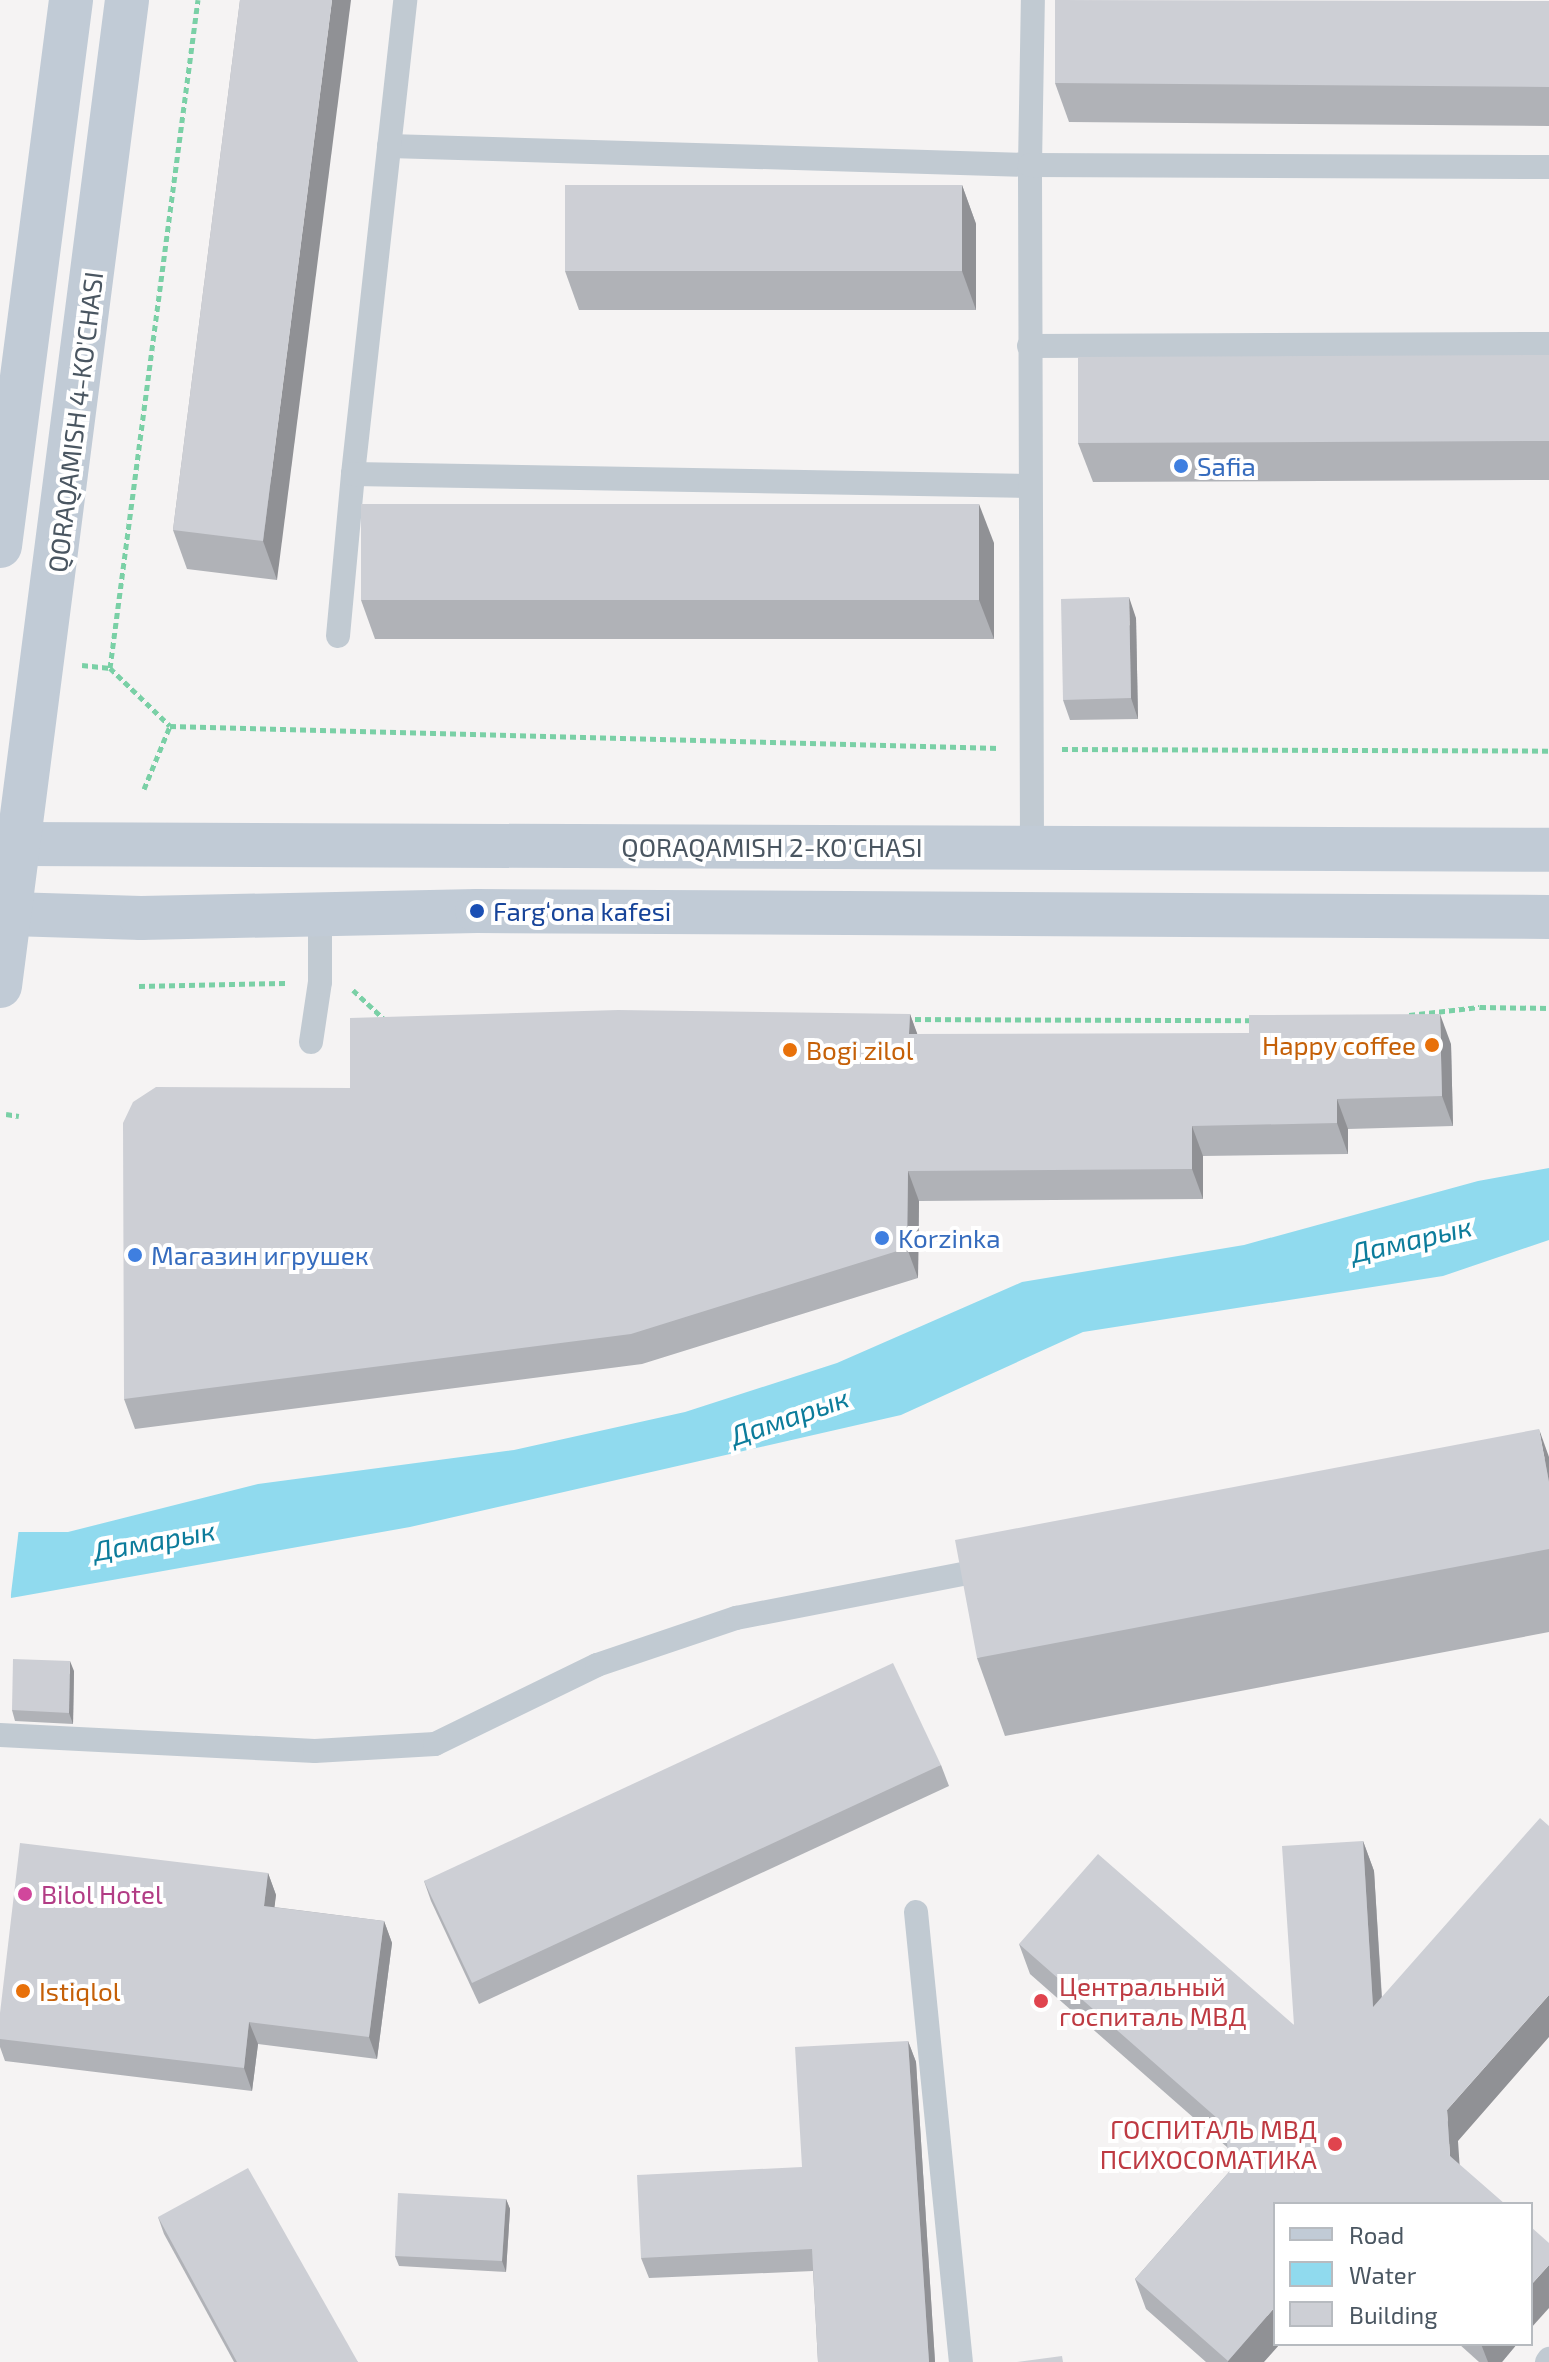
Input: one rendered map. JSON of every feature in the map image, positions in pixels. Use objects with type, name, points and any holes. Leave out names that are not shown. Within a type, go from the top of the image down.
[{"type":"main road","points":[[0,546],[71,0]]},
{"type":"main road","name":"QORAQAMISH 4-KO'CHASI","points":[[0,986],[10,852],[127,0]]},
{"type":"main road","name":"QORAQAMISH 2-KO'CHASI","points":[[10,852],[1032,848],[1549,850]]},
{"type":"main road","points":[[6,912],[141,918],[320,912],[1549,917]]},
{"type":"lane","points":[[338,636],[405,0]]},
{"type":"lane","points":[[1032,848],[1029,346],[1033,0]]},
{"type":"lane","points":[[389,146],[1030,165],[1549,167]]},
{"type":"lane","points":[[1029,346],[1549,344]]},
{"type":"lane","points":[[353,474],[1030,486]]},
{"type":"lane","points":[[311,1042],[320,982],[320,912]]},
{"type":"lane","points":[[0,1735],[315,1751],[435,1744],[597,1665],[736,1618],[1018,1563]]},
{"type":"lane","points":[[916,1912],[961,2362]]},
{"type":"path","points":[[110,668],[198,0]]},
{"type":"path","points":[[72,664],[110,668],[170,726],[1030,749],[1549,751]]},
{"type":"path","points":[[144,789],[170,726]]},
{"type":"path","points":[[139,986],[346,983],[379,1018],[391,1018]]},
{"type":"path","points":[[1405,1015],[1480,1007],[1549,1008]]},
{"type":"path","points":[[901,1019],[1265,1020]]},
{"type":"path","points":[[6,1114],[19,1116]]},
{"type":"water","name":"Дамарык","points":[[1549,1168],[1549,1240],[1443,1276],[1083,1332],[901,1415],[410,1527],[11,1598],[0,1532],[68,1532],[258,1484],[514,1450],[685,1412],[837,1363],[1022,1282],[1244,1245],[1478,1181]]},
{"type":"pier","points":[[0,1528],[19,1528],[10,1602],[0,1602]]},
{"type":"building","points":[[240,0],[332,0],[263,541],[173,530]]},
{"type":"building","points":[[1055,0],[1549,1],[1549,87],[1055,83]]},
{"type":"building","points":[[565,185],[962,185],[962,271],[565,271]]},
{"type":"building","points":[[1549,355],[1549,441],[1078,443],[1078,357]]},
{"type":"building","points":[[361,504],[979,504],[979,600],[361,600]]},
{"type":"building","points":[[1129,597],[1131,698],[1063,700],[1061,599]]},
{"type":"building","points":[[618,1010],[910,1014],[909,1034],[1249,1033],[1249,1015],[1440,1014],[1442,1096],[1337,1099],[1337,1123],[1192,1126],[1192,1169],[908,1171],[907,1248],[631,1334],[124,1399],[123,1123],[133,1102],[156,1087],[350,1088],[350,1018]]},
{"type":"building","points":[[1539,1429],[1549,1482],[1549,1549],[977,1658],[955,1540]]},
{"type":"building","points":[[13,1659],[70,1661],[69,1713],[12,1710]]},
{"type":"building","points":[[893,1663],[941,1765],[472,1983],[424,1881]]},
{"type":"building","points":[[1540,1818],[1549,1826],[1549,1995],[1447,2110],[1450,2156],[1503,2202],[1273,2202],[1273,2309],[1228,2361],[1135,2279],[1229,2172],[1226,2126],[1019,1944],[1098,1854],[1294,2025],[1282,1846],[1363,1841],[1373,2007]]},
{"type":"building","points":[[20,1843],[268,1873],[264,1906],[384,1921],[369,2037],[249,2022],[244,2068],[0,2039],[0,2013]]},
{"type":"building","points":[[908,2041],[929,2362],[818,2362],[812,2249],[641,2258],[637,2175],[802,2167],[795,2047]]},
{"type":"building","points":[[248,2168],[358,2362],[237,2362],[158,2217]]},
{"type":"building","points":[[398,2193],[506,2199],[502,2261],[395,2256]]},
{"type":"building","points":[[1533,2229],[1549,2243],[1549,2265],[1533,2283]]},
{"type":"building","points":[[1062,2356],[1063,2362],[1017,2362]]},
{"type":"place","name":"Safia","points":[[1181,466]]},
{"type":"place","name":"Farg‘ona kafesi","points":[[477,911]]},
{"type":"place","name":"Happy coffee","points":[[1432,1045]]},
{"type":"place","name":"Bogi zilol","points":[[790,1050]]},
{"type":"place","name":"Korzinka","points":[[882,1238]]},
{"type":"place","name":"Магазин игрушек","points":[[135,1255]]},
{"type":"place","name":"Bilol Hotel","points":[[25,1894]]},
{"type":"place","name":"Istiqlol","points":[[23,1991]]},
{"type":"place","name":"Центральный госпиталь МВД","points":[[1041,2001]]},
{"type":"place","name":"ГОСПИТАЛЬ МВД ПСИХОСОМАТИКА","points":[[1335,2144]]}]
